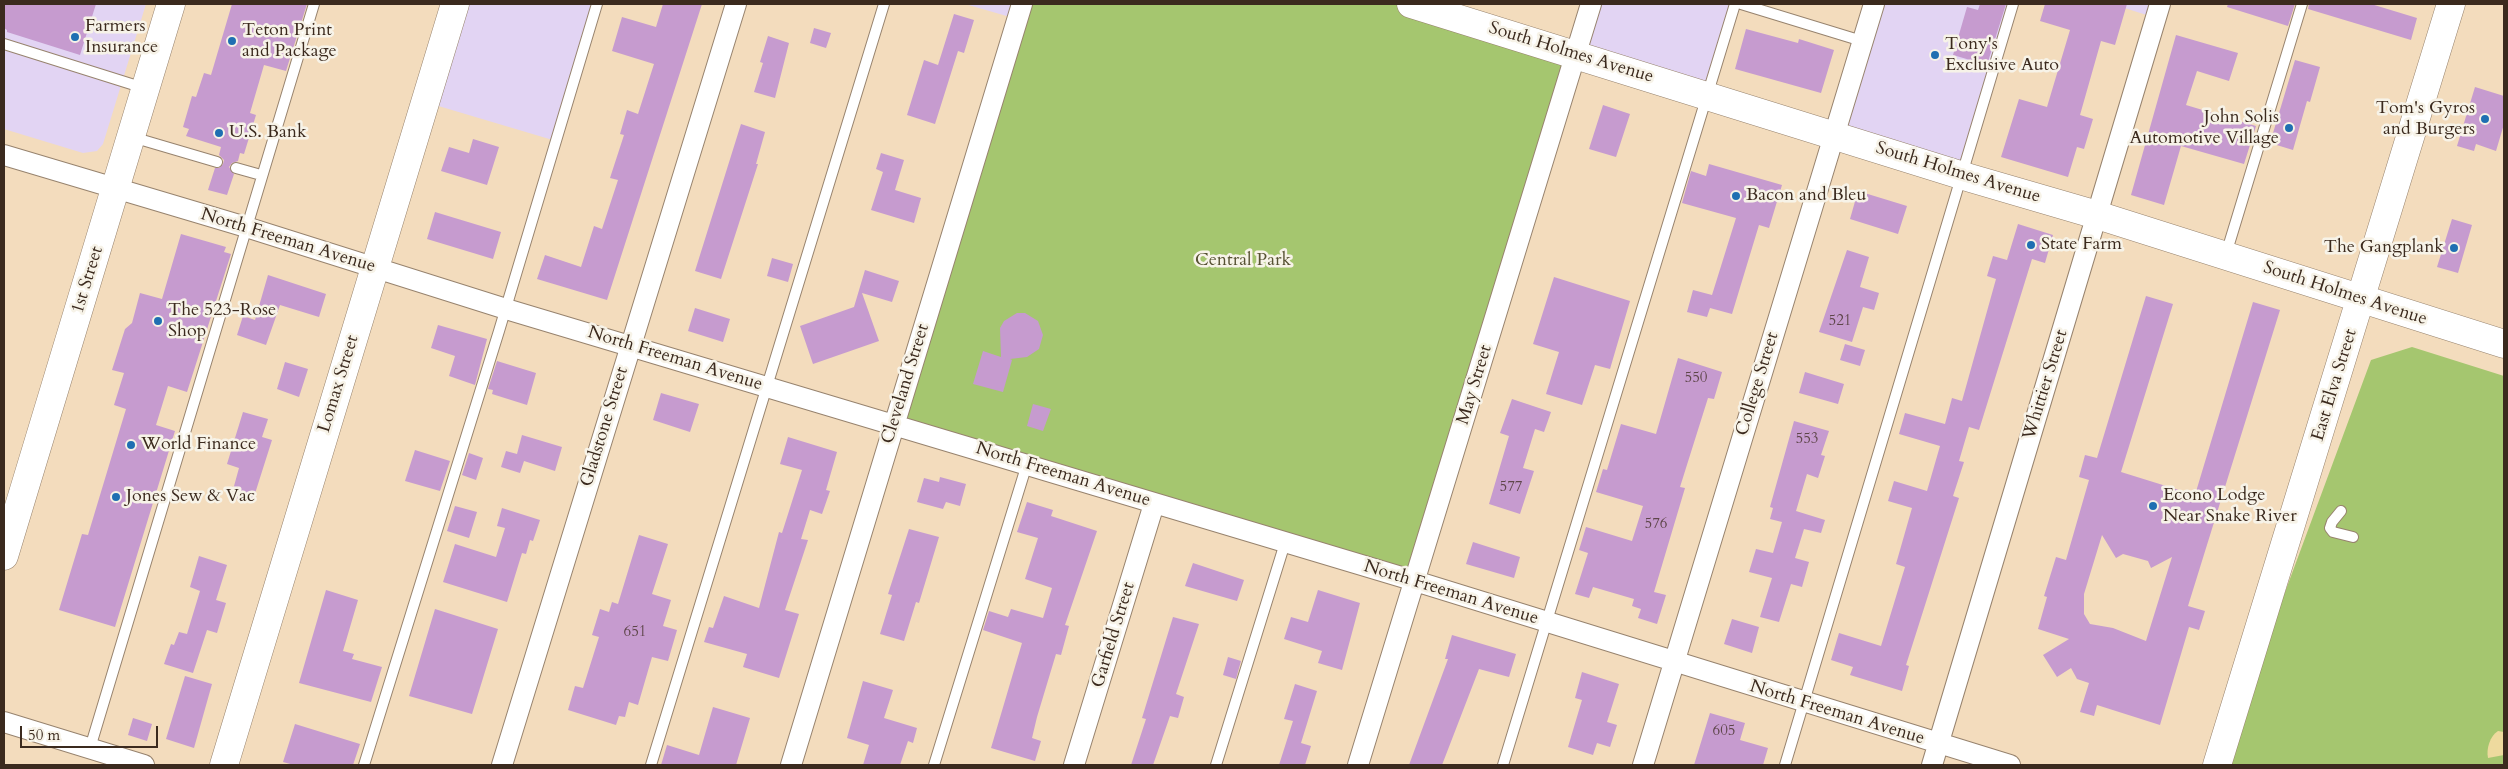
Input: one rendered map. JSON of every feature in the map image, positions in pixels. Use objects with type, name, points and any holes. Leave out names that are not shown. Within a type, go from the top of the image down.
[{"type":"main road","name":"1st Street","points":[[4,556],[172,4]]},
{"type":"main road","name":"Lomax Street","points":[[224,765],[455,4]]},
{"type":"main road","name":"South Holmes Avenue","points":[[1411,4],[1450,9],[1576,54],[1960,175],[2097,215],[2504,344]]},
{"type":"main road","name":"East Elva Street","points":[[2217,765],[2362,299],[2451,4]]},
{"type":"street","name":"Gladstone Street","points":[[502,765],[736,4]]},
{"type":"street","name":"Cleveland Street","points":[[791,765],[1022,4]]},
{"type":"street","name":"May Street","points":[[1358,765],[1591,4]]},
{"type":"street","name":"College Street","points":[[1643,765],[1874,4]]},
{"type":"street","name":"Whittier Street","points":[[1932,765],[2160,4]]},
{"type":"street","name":"North Freeman Avenue","points":[[4,155],[246,227],[506,309],[894,423],[1154,504],[1415,581],[1804,703],[2010,765]]},
{"type":"street","name":"Garfield Street","points":[[1074,765],[1154,504]]},
{"type":"street","points":[[4,722],[144,765]]},
{"type":"lane","points":[[90,748],[314,4]]},
{"type":"lane","points":[[364,765],[506,309],[598,4]]},
{"type":"lane","points":[[651,765],[884,4]]},
{"type":"lane","points":[[1503,765],[1735,4]]},
{"type":"lane","points":[[1741,4],[1862,41]]},
{"type":"lane","points":[[1785,765],[1960,175],[2013,4]]},
{"type":"lane","points":[[2225,256],[2302,4]]},
{"type":"lane","points":[[4,44],[146,88]]},
{"type":"lane","points":[[131,137],[217,162]]},
{"type":"lane","points":[[236,168],[261,176]]},
{"type":"lane","points":[[934,765],[1027,464]]},
{"type":"lane","points":[[2341,511],[2332,522],[2330,528],[2333,532],[2353,537]]},
{"type":"lane","points":[[1216,765],[1285,543]]},
{"type":"shaded area","points":[[4,4],[146,4],[103,144],[97,151],[83,153],[4,129]]},
{"type":"shaded area","points":[[455,4],[597,4],[556,141],[425,102]]},
{"type":"shaded area","points":[[965,4],[1022,4],[1017,19]]},
{"type":"shaded area","points":[[1591,4],[1735,4],[1707,94],[1575,54]]},
{"type":"shaded area","points":[[1874,4],[2013,4],[1961,175],[1834,134]]},
{"type":"shaded area","points":[[2112,4],[2160,4],[2156,18]]},
{"type":"green space","name":"Central Park","points":[[1022,4],[1409,4],[1575,54],[1415,581],[894,423]]},
{"type":"green space","points":[[2412,347],[2504,376],[2504,765],[2221,765],[2371,360]]},
{"type":"sand","points":[[2498,731],[2504,732],[2504,755],[2488,758],[2489,743]]},
{"type":"building","points":[[4,4],[96,4],[80,55],[7,32],[4,28]]},
{"type":"building","points":[[232,4],[307,4],[286,71],[264,65],[250,113],[256,115],[244,154],[240,153],[238,161],[232,163],[229,167],[234,174],[227,195],[208,190],[215,168],[219,168],[223,164],[224,160],[219,155],[221,147],[186,136],[189,129],[183,127],[192,96],[196,97],[204,73],[211,75]]},
{"type":"building","points":[[663,4],[702,4],[607,300],[537,279],[545,255],[581,267],[594,226],[602,229],[618,180],[610,178],[624,135],[620,134],[627,110],[638,114],[654,64],[612,51],[622,17],[656,27]]},
{"type":"building","points":[[1980,4],[2006,4],[1987,65],[1953,55],[1967,7],[1978,10]]},
{"type":"building","points":[[2045,4],[2127,4],[2115,45],[2101,41],[2080,115],[2093,119],[2084,149],[2077,147],[2068,177],[2001,157],[2019,99],[2047,107],[2070,30],[2040,21]]},
{"type":"building","points":[[2228,4],[2295,4],[2288,26],[2227,7]]},
{"type":"building","points":[[2309,4],[2371,4],[2417,18],[2411,40],[2308,9]]},
{"type":"building","points":[[954,14],[974,20],[964,53],[958,51],[935,124],[907,115],[924,60],[938,65]]},
{"type":"building","points":[[814,28],[831,33],[826,48],[810,43]]},
{"type":"building","points":[[1746,29],[1798,43],[1799,39],[1834,50],[1821,93],[1735,69]]},
{"type":"building","points":[[2176,35],[2238,53],[2229,81],[2197,71],[2186,105],[2256,126],[2244,164],[2181,146],[2164,205],[2131,195]]},
{"type":"building","points":[[768,36],[789,43],[775,98],[754,92],[763,63],[760,62]]},
{"type":"building","points":[[2295,60],[2320,67],[2310,102],[2307,101],[2293,150],[2270,143]]},
{"type":"building","points":[[2475,87],[2504,96],[2504,124],[2496,151],[2476,144],[2474,151],[2457,146]]},
{"type":"building","points":[[1603,105],[1630,114],[1616,157],[1589,149]]},
{"type":"building","points":[[741,124],[765,132],[756,164],[758,164],[721,279],[695,271]]},
{"type":"building","points":[[473,139],[499,147],[487,185],[441,171],[449,147],[469,153]]},
{"type":"building","points":[[881,153],[904,160],[895,190],[921,198],[914,223],[871,210],[883,172],[876,169]]},
{"type":"building","points":[[1709,164],[1782,185],[1769,228],[1759,225],[1732,314],[1710,308],[1707,317],[1687,312],[1693,290],[1712,295],[1736,218],[1682,203],[1691,171],[1706,176]]},
{"type":"building","points":[[1858,191],[1907,206],[1898,234],[1850,219]]},
{"type":"building","points":[[435,212],[501,232],[493,259],[427,239]]},
{"type":"building","points":[[2452,219],[2472,225],[2458,273],[2437,267]]},
{"type":"building","points":[[2018,224],[2053,235],[2045,263],[2032,259],[1979,430],[1969,427],[1959,461],[1964,462],[1953,496],[1959,498],[1906,665],[1909,666],[1902,691],[1850,675],[1853,667],[1831,660],[1839,633],[1881,646],[1905,567],[1896,564],[1912,508],[1888,501],[1894,481],[1927,491],[1940,446],[1899,434],[1905,413],[1945,424],[1952,398],[1962,401],[1996,279],[1987,276],[1993,256],[2007,260]]},
{"type":"building","points":[[181,234],[226,247],[224,252],[231,254],[187,392],[168,386],[156,425],[175,431],[115,627],[59,610],[82,534],[88,535],[126,409],[114,405],[124,373],[112,370],[125,329],[132,323],[140,293],[162,299]]},
{"type":"building","points":[[1847,250],[1869,257],[1860,287],[1879,293],[1874,310],[1863,307],[1852,342],[1819,332]]},
{"type":"building","points":[[772,258],[793,264],[788,282],[767,276]]},
{"type":"building","points":[[865,270],[899,281],[892,302],[862,293],[879,341],[813,364],[800,326],[854,307]]},
{"type":"building","points":[[268,275],[326,294],[319,317],[280,305],[266,345],[237,335],[243,316],[255,320]]},
{"type":"building","points":[[1554,277],[1630,301],[1610,369],[1595,365],[1582,405],[1546,394],[1559,352],[1533,344]]},
{"type":"building","points":[[2146,296],[2173,304],[2121,472],[2195,495],[2253,302],[2280,310],[2188,606],[2205,611],[2199,630],[2189,627],[2160,725],[2097,705],[2094,716],[2080,712],[2089,683],[2077,679],[2071,668],[2057,677],[2043,655],[2069,639],[2038,629],[2047,597],[2044,596],[2056,557],[2066,560],[2089,480],[2079,477],[2085,455],[2097,458]],"holes":[[[2102,535],[2116,558],[2123,554],[2148,561],[2151,568],[2172,557],[2146,641],[2113,628],[2090,624],[2084,614],[2084,594]]]},
{"type":"building","points":[[695,308],[730,319],[723,342],[688,331]]},
{"type":"building","points":[[1017,313],[1025,313],[1038,321],[1043,335],[1039,349],[1027,357],[1010,359],[1012,360],[1003,392],[973,384],[983,351],[1001,357],[1000,328],[1004,321]]},
{"type":"building","points":[[438,325],[487,339],[475,385],[449,376],[455,356],[431,348]]},
{"type":"building","points":[[1845,344],[1865,350],[1860,366],[1840,360]]},
{"type":"building","points":[[1678,358],[1722,372],[1714,399],[1708,398],[1680,487],[1685,488],[1654,592],[1666,595],[1657,624],[1638,618],[1641,609],[1632,606],[1634,599],[1593,587],[1589,598],[1575,594],[1588,553],[1579,550],[1586,527],[1632,541],[1643,506],[1596,492],[1603,469],[1607,470],[1621,424],[1656,434]]},
{"type":"building","points":[[497,361],[536,373],[527,405],[492,394],[493,390],[488,389]]},
{"type":"building","points":[[285,362],[308,369],[299,397],[277,389]]},
{"type":"building","points":[[1805,372],[1844,384],[1838,404],[1799,393]]},
{"type":"building","points":[[661,393],[699,404],[690,432],[653,420]]},
{"type":"building","points":[[1512,399],[1551,412],[1544,432],[1535,429],[1523,468],[1534,471],[1520,514],[1489,504],[1509,436],[1500,433]]},
{"type":"building","points":[[1033,404],[1051,409],[1043,431],[1027,426]]},
{"type":"building","points":[[243,412],[268,419],[262,437],[272,440],[252,503],[231,497],[239,468],[227,464]]},
{"type":"building","points":[[1794,421],[1829,431],[1821,455],[1825,456],[1818,478],[1807,474],[1796,511],[1825,520],[1821,533],[1804,529],[1795,558],[1809,562],[1802,587],[1791,584],[1779,622],[1760,617],[1772,578],[1749,572],[1756,549],[1773,553],[1782,522],[1770,519],[1773,508],[1770,507]]},
{"type":"building","points":[[522,435],[562,447],[555,471],[524,461],[520,473],[501,467],[506,451],[517,454]]},
{"type":"building","points":[[788,437],[837,452],[826,490],[830,491],[822,514],[810,510],[801,539],[808,540],[785,610],[799,614],[779,678],[743,667],[747,654],[704,642],[709,627],[713,628],[724,596],[759,608],[779,532],[782,533],[802,470],[780,464]]},
{"type":"building","points":[[415,450],[450,461],[440,491],[405,481]]},
{"type":"building","points":[[469,453],[483,458],[476,480],[462,475]]},
{"type":"building","points":[[940,477],[966,484],[960,506],[946,502],[943,509],[917,502],[924,478],[939,482]]},
{"type":"building","points":[[1027,502],[1053,510],[1051,516],[1097,531],[1065,625],[1069,626],[1061,655],[1056,654],[1037,717],[1032,738],[1041,741],[1035,761],[991,748],[1022,643],[983,630],[989,611],[1008,617],[1011,609],[1043,618],[1052,588],[1025,579],[1038,538],[1017,532]]},
{"type":"building","points":[[455,506],[477,512],[469,538],[447,531]]},
{"type":"building","points":[[502,508],[540,520],[533,541],[530,540],[526,554],[522,553],[507,602],[443,582],[455,544],[496,557],[505,528],[497,526]]},
{"type":"building","points":[[909,529],[939,537],[919,603],[916,602],[904,641],[880,634],[892,595],[888,594]]},
{"type":"building","points":[[639,535],[668,544],[652,594],[671,600],[663,626],[677,630],[668,661],[652,657],[638,705],[629,702],[625,717],[619,716],[616,725],[568,710],[575,686],[583,688],[599,637],[592,635],[600,609],[609,612],[612,602],[618,604]]},
{"type":"building","points":[[1473,542],[1520,557],[1514,578],[1466,564]]},
{"type":"building","points":[[199,556],[227,565],[216,600],[226,603],[217,633],[207,630],[193,673],[164,664],[171,644],[174,645],[179,632],[187,634],[200,591],[190,587]]},
{"type":"building","points":[[1193,563],[1244,580],[1237,601],[1185,586]]},
{"type":"building","points":[[326,590],[358,600],[343,651],[354,654],[352,659],[382,667],[371,702],[299,683]]},
{"type":"building","points":[[1318,590],[1360,603],[1342,670],[1318,663],[1322,651],[1284,639],[1291,617],[1308,622]]},
{"type":"building","points":[[435,609],[498,629],[472,714],[409,696]]},
{"type":"building","points":[[1173,617],[1199,624],[1176,694],[1184,697],[1178,718],[1170,716],[1153,765],[1131,765],[1146,719],[1142,718]]},
{"type":"building","points":[[1732,619],[1759,627],[1752,653],[1724,644]]},
{"type":"building","points":[[1452,635],[1516,654],[1509,677],[1479,669],[1442,765],[1409,765],[1448,659],[1445,659]]},
{"type":"building","points":[[1228,657],[1241,661],[1236,679],[1223,675]]},
{"type":"building","points":[[1582,672],[1619,684],[1607,722],[1617,725],[1610,747],[1597,743],[1593,755],[1568,747],[1582,700],[1575,698]]},
{"type":"building","points":[[185,676],[212,684],[194,748],[166,739]]},
{"type":"building","points":[[863,681],[893,690],[884,718],[917,728],[913,743],[908,741],[900,765],[863,765],[869,745],[847,738]]},
{"type":"building","points":[[1295,684],[1317,691],[1301,743],[1311,746],[1305,765],[1279,765],[1293,721],[1284,719]]},
{"type":"building","points":[[713,707],[750,718],[736,765],[661,765],[667,745],[699,755]]},
{"type":"building","points":[[1710,713],[1745,723],[1740,740],[1768,748],[1763,765],[1694,765]]},
{"type":"building","points":[[133,718],[152,724],[147,741],[128,735]]},
{"type":"building","points":[[295,724],[360,744],[353,765],[294,765],[283,762]]},
{"type":"place","name":"Farmers Insurance","points":[[75,37]]},
{"type":"place","name":"Teton Print and Package","points":[[232,41]]},
{"type":"place","name":"Tony's Exclusive Auto","points":[[1935,55]]},
{"type":"place","name":"Tom's Gyros and Burgers","points":[[2485,119]]},
{"type":"place","name":"John Solis Automotive Village","points":[[2289,128]]},
{"type":"place","name":"U.S. Bank","points":[[219,133]]},
{"type":"place","name":"Bacon and Bleu","points":[[1736,196]]},
{"type":"place","name":"State Farm","points":[[2031,245]]},
{"type":"place","name":"The Gangplank","points":[[2454,248]]},
{"type":"place","name":"The 523-Rose Shop","points":[[158,321]]},
{"type":"place","name":"World Finance","points":[[131,445]]},
{"type":"place","name":"Jones Sew & Vac","points":[[116,497]]},
{"type":"place","name":"Econo Lodge Near Snake River","points":[[2153,506]]}]
